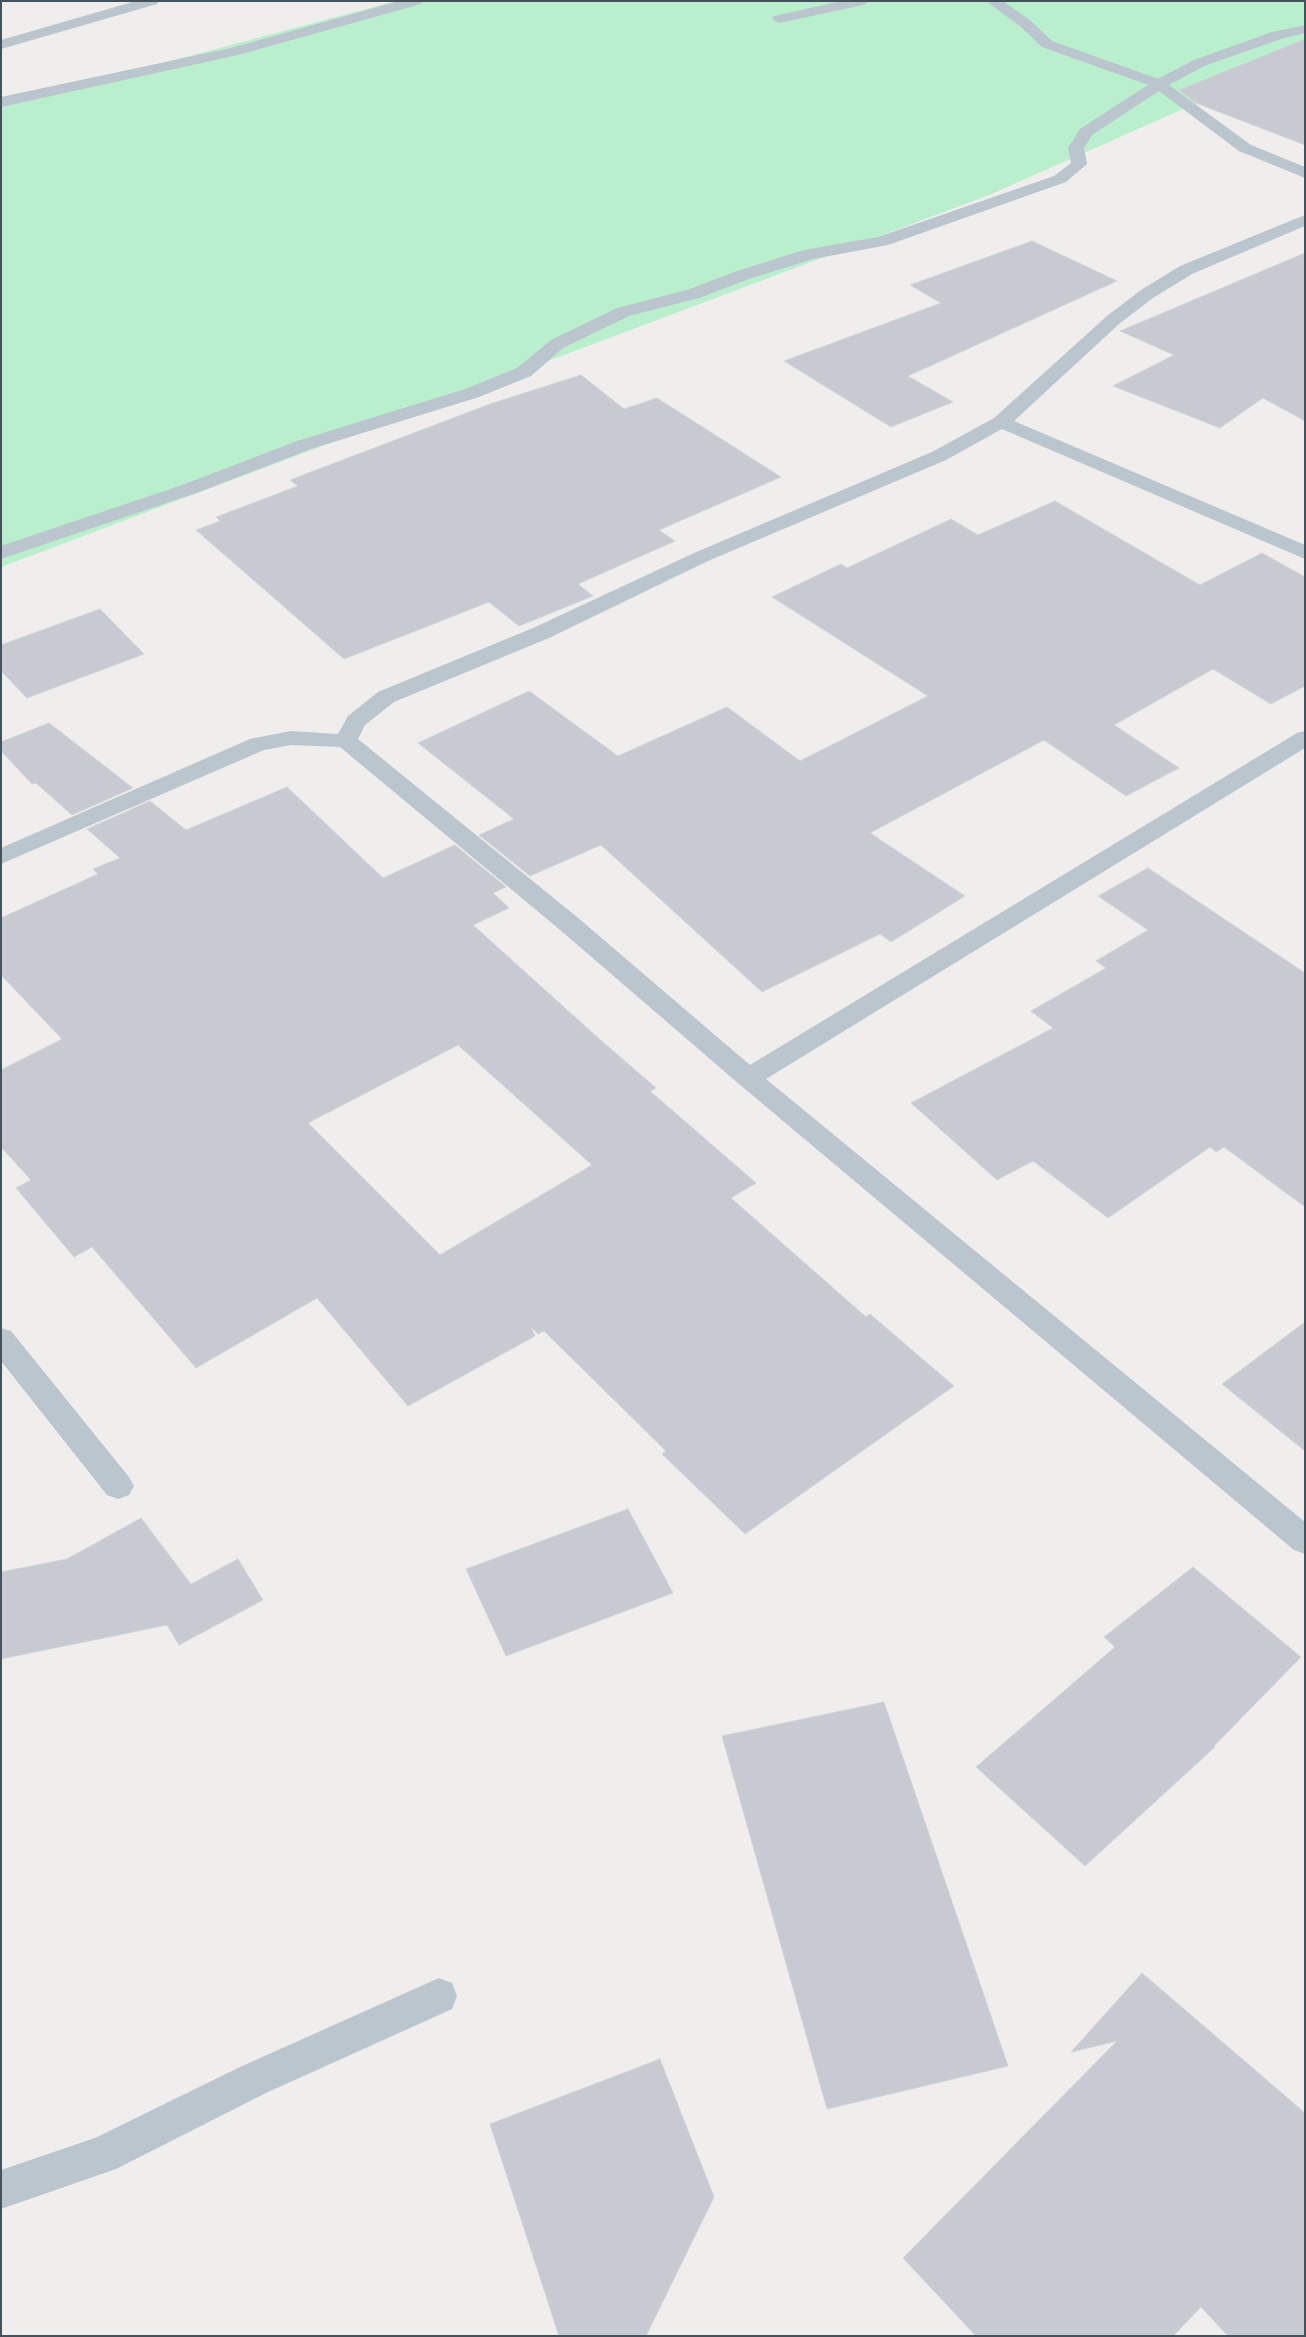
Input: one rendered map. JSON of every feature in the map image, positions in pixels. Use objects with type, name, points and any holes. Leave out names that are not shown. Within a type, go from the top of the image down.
[{"type":"street","points":[[1,45],[152,1]]},
{"type":"street","points":[[1,102],[233,52],[416,1]]},
{"type":"street","points":[[779,19],[863,1]]},
{"type":"street","points":[[993,1],[1026,24],[1047,44],[1159,84],[1246,148],[1305,173]]},
{"type":"street","points":[[1,553],[192,488],[304,445],[472,393],[524,372],[557,344],[623,312],[693,294],[743,275],[810,254],[882,241],[1060,179],[1079,164],[1076,148],[1086,132],[1159,84],[1199,63],[1277,35],[1305,29]]},
{"type":"street","points":[[346,741],[356,721],[386,698],[541,633],[701,557],[939,456],[1001,422],[1021,406],[1113,320],[1147,294],[1186,270],[1305,220]]},
{"type":"street","points":[[1001,422],[1305,553]]},
{"type":"street","points":[[1,857],[258,744],[291,738],[346,741],[568,923],[748,1078],[1305,1541]]},
{"type":"street","points":[[748,1078],[1305,738]]},
{"type":"street","points":[[1,1339],[118,1486]]},
{"type":"street","points":[[1,2190],[102,2155],[253,2080],[439,1996]]},
{"type":"green space","points":[[396,1],[1305,1],[1305,55],[989,195],[1,567],[1,106]]},
{"type":"building","points":[[1305,39],[1305,145],[1196,103],[1179,90]]},
{"type":"building","points":[[1032,241],[1117,281],[908,376],[953,402],[891,427],[784,361],[941,303],[910,285]]},
{"type":"building","points":[[1305,253],[1305,421],[1263,398],[1220,428],[1113,386],[1174,355],[1120,331]]},
{"type":"building","points":[[581,375],[624,409],[657,398],[781,477],[659,530],[675,541],[578,584],[593,596],[519,626],[489,602],[344,659],[196,530],[220,521],[216,517],[298,486],[290,480],[490,404]]},
{"type":"building","points":[[1055,501],[1200,585],[1262,553],[1305,577],[1305,686],[1271,704],[1213,669],[1114,725],[1179,768],[1126,796],[1044,740],[870,833],[965,896],[891,942],[880,934],[762,992],[601,845],[530,876],[479,835],[514,819],[418,743],[529,691],[618,756],[727,707],[800,761],[928,696],[772,597],[841,564],[847,568],[951,519],[978,535]]},
{"type":"building","points":[[100,609],[144,654],[27,698],[1,671],[1,645]]},
{"type":"building","points":[[49,723],[133,788],[72,815],[36,783],[32,784],[1,751],[1,742]]},
{"type":"building","points":[[287,787],[383,878],[455,845],[506,887],[493,893],[509,908],[473,925],[656,1088],[650,1091],[756,1183],[731,1198],[866,1317],[870,1314],[954,1386],[745,1534],[662,1454],[666,1451],[544,1331],[538,1334],[531,1327],[535,1336],[408,1406],[317,1298],[196,1368],[92,1247],[74,1257],[16,1188],[31,1180],[1,1147],[1,1070],[62,1039],[1,975],[1,918],[98,874],[93,869],[120,858],[87,829],[150,801],[186,830]],"holes":[[[458,1045],[592,1165],[440,1255],[308,1123]]]},
{"type":"building","points":[[1148,868],[1305,973],[1305,1207],[1224,1147],[1216,1152],[1210,1147],[1108,1218],[1033,1161],[997,1180],[911,1103],[1053,1028],[1031,1011],[1106,968],[1096,961],[1148,930],[1098,896]]},
{"type":"building","points":[[1305,1322],[1305,1451],[1222,1384]]},
{"type":"building","points":[[628,1509],[673,1593],[506,1656],[466,1569]]},
{"type":"building","points":[[141,1518],[191,1584],[238,1559],[263,1600],[179,1645],[167,1625],[1,1659],[1,1572],[67,1559]]},
{"type":"building","points":[[1193,1567],[1301,1657],[1215,1747],[1085,1866],[976,1767],[1115,1647],[1104,1637]]},
{"type":"building","points":[[884,1702],[1008,2066],[827,2109],[722,1736]]},
{"type":"building","points":[[1142,1973],[1305,2113],[1305,2336],[1228,2336],[1201,2307],[1173,2336],[976,2336],[903,2258],[1117,2041],[1071,2052]]},
{"type":"building","points":[[660,2059],[714,2197],[646,2336],[559,2336],[490,2124]]}]
